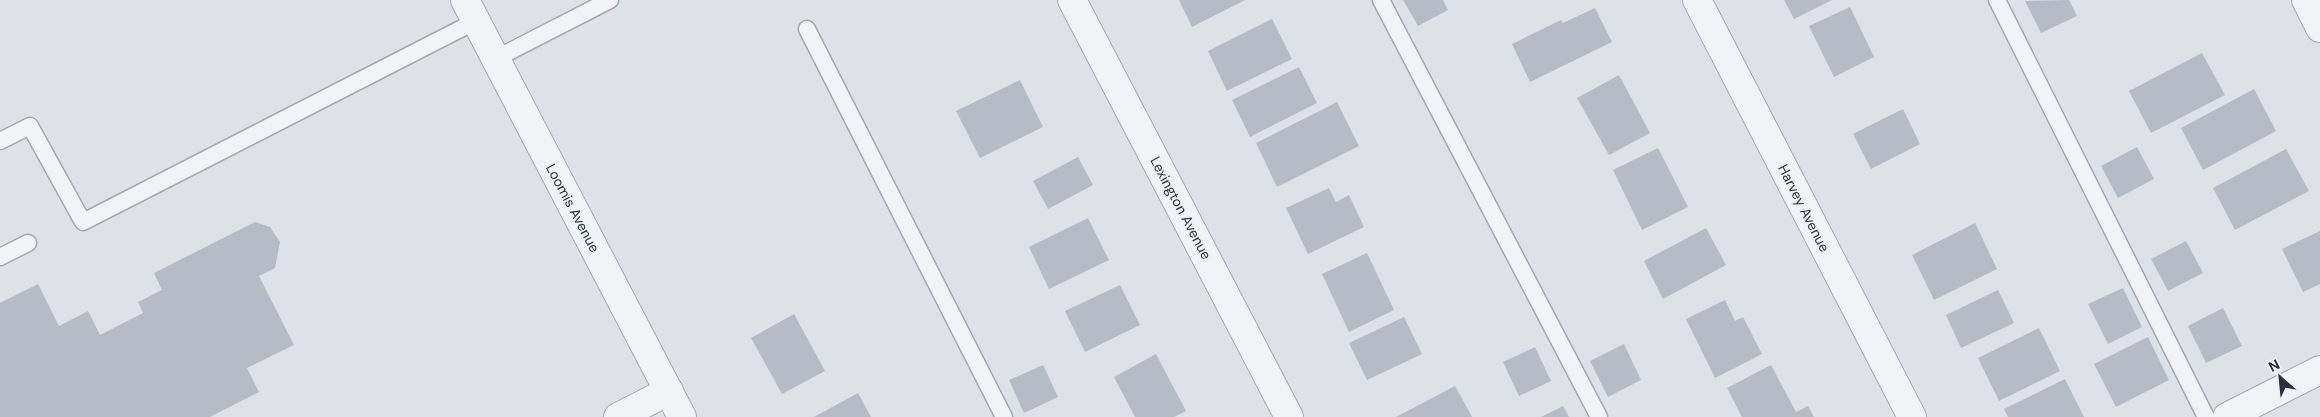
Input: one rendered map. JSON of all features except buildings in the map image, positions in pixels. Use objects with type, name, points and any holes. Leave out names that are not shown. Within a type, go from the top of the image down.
[{"type":"street","name":"Lexington Avenue","points":[[1072,0],[1289,417]]},
{"type":"street","name":"Harvey Avenue","points":[[1697,0],[1912,417]]},
{"type":"street","points":[[2306,0],[2320,28]]},
{"type":"street","name":"Loomis Avenue","points":[[470,10],[682,417]]},
{"type":"street","points":[[2227,417],[2320,370]]},
{"type":"street","points":[[618,417],[668,391]]},
{"type":"lane","points":[[495,58],[610,0]]},
{"type":"lane","points":[[1381,0],[1599,417]]},
{"type":"lane","points":[[1997,0],[2206,417]]},
{"type":"lane","points":[[0,141],[30,126],[82,222],[470,10]]},
{"type":"lane","points":[[807,29],[1004,417]]},
{"type":"lane","points":[[0,257],[28,243]]}]
